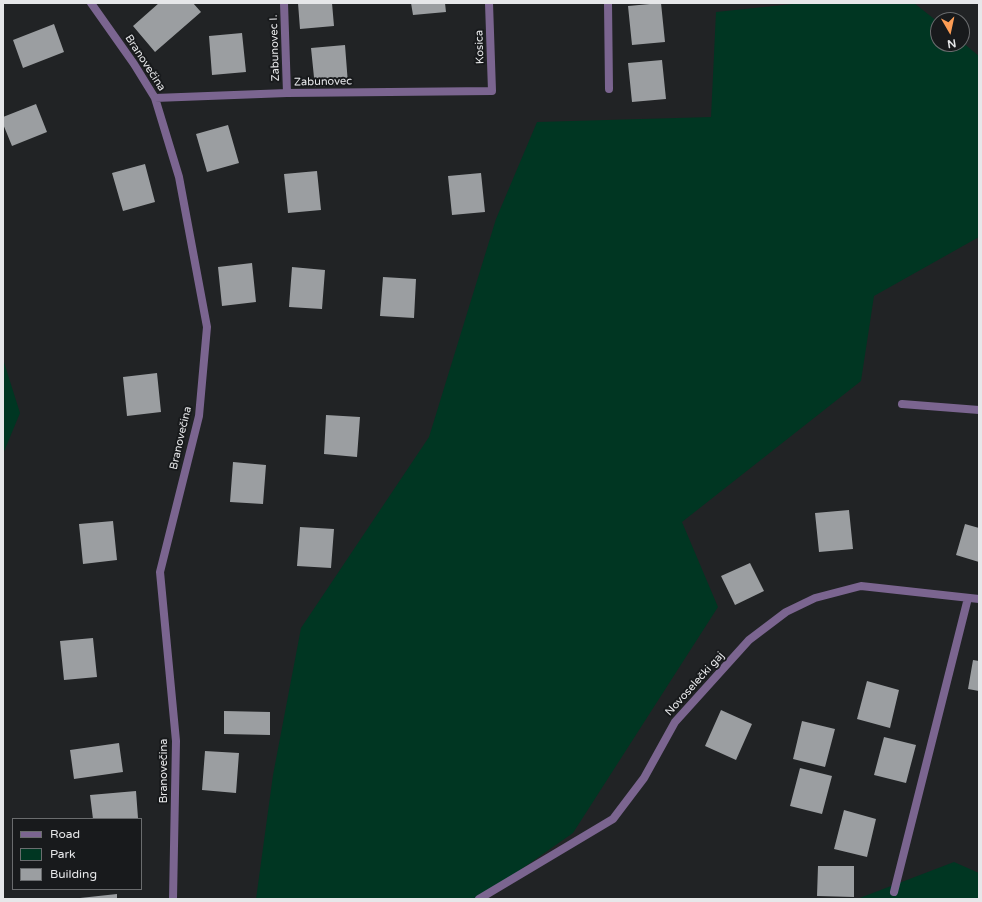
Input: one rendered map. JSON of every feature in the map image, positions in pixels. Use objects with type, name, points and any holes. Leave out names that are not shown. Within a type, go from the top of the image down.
[{"type":"street","name":"Branovečina","points":[[91,3],[134,64],[155,98],[179,177],[207,327],[199,416],[160,572],[176,741],[174,899]]},
{"type":"street","name":"Zabunovec I.","points":[[284,3],[287,93]]},
{"type":"street","name":"Kosica","points":[[489,3],[492,91]]},
{"type":"street","points":[[608,3],[610,89]]},
{"type":"street","name":"Zabunovec","points":[[155,98],[287,93],[492,91]]},
{"type":"street","points":[[902,404],[979,410]]},
{"type":"street","name":"Novoselečki gaj","points":[[479,899],[613,818],[644,778],[675,722],[749,640],[786,612],[815,598],[861,586],[979,599]]},
{"type":"street","points":[[894,892],[968,598]]},
{"type":"green space","points":[[802,3],[914,3],[930,16],[930,52],[970,52],[970,49],[979,56],[979,237],[874,296],[861,381],[682,522],[718,607],[573,833],[479,899],[256,899],[273,775],[301,628],[429,437],[496,219],[537,122],[711,117],[716,12]]},
{"type":"green space","points":[[3,359],[20,413],[3,454]]},
{"type":"green space","points":[[954,862],[979,873],[979,899],[857,899]]},
{"type":"building","points":[[159,3],[193,3],[201,12],[155,52],[133,26]]},
{"type":"building","points":[[298,3],[332,3],[334,26],[300,29]]},
{"type":"building","points":[[411,3],[445,3],[446,12],[413,15]]},
{"type":"building","points":[[661,3],[665,42],[632,45],[628,6]]},
{"type":"building","points":[[54,24],[64,52],[23,68],[13,40]]},
{"type":"building","points":[[242,33],[246,72],[212,75],[209,36]]},
{"type":"building","points":[[345,45],[348,84],[315,87],[311,48]]},
{"type":"building","points":[[662,60],[666,99],[632,102],[628,63]]},
{"type":"building","points":[[36,104],[47,132],[12,146],[3,124],[3,117]]},
{"type":"building","points":[[228,125],[239,163],[207,172],[196,134]]},
{"type":"building","points":[[145,164],[155,202],[123,211],[112,173]]},
{"type":"building","points":[[317,171],[321,210],[288,213],[284,174]]},
{"type":"building","points":[[481,173],[485,212],[452,215],[448,176]]},
{"type":"building","points":[[252,263],[256,302],[222,306],[218,267]]},
{"type":"building","points":[[292,267],[325,270],[322,309],[289,307]]},
{"type":"building","points":[[383,277],[416,279],[414,318],[380,316]]},
{"type":"building","points":[[157,373],[161,412],[127,416],[123,377]]},
{"type":"building","points":[[326,415],[360,417],[357,457],[324,454]]},
{"type":"building","points":[[233,462],[266,465],[263,504],[230,502]]},
{"type":"building","points":[[849,510],[853,549],[819,552],[815,513]]},
{"type":"building","points":[[113,521],[117,560],[83,564],[79,524]]},
{"type":"building","points":[[965,524],[979,528],[979,562],[956,555]]},
{"type":"building","points":[[300,527],[334,529],[331,568],[297,566]]},
{"type":"building","points":[[750,563],[764,591],[735,605],[721,576]]},
{"type":"building","points":[[93,638],[97,677],[64,680],[60,641]]},
{"type":"building","points":[[973,660],[979,661],[979,691],[968,689]]},
{"type":"building","points":[[867,681],[899,690],[890,728],[857,719]]},
{"type":"building","points":[[721,710],[752,724],[736,760],[705,746]]},
{"type":"building","points":[[224,711],[270,712],[270,735],[224,734]]},
{"type":"building","points":[[802,721],[835,729],[825,767],[793,759]]},
{"type":"building","points":[[884,737],[916,745],[906,783],[874,775]]},
{"type":"building","points":[[119,743],[123,772],[74,779],[70,750]]},
{"type":"building","points":[[205,751],[239,753],[236,793],[202,790]]},
{"type":"building","points":[[800,768],[832,776],[822,814],[790,806]]},
{"type":"building","points":[[136,791],[138,818],[93,818],[90,795]]},
{"type":"building","points":[[844,810],[876,819],[867,857],[834,849]]},
{"type":"building","points":[[818,866],[854,866],[854,897],[817,896]]},
{"type":"building","points":[[117,894],[117,899],[80,899],[80,898]]}]
